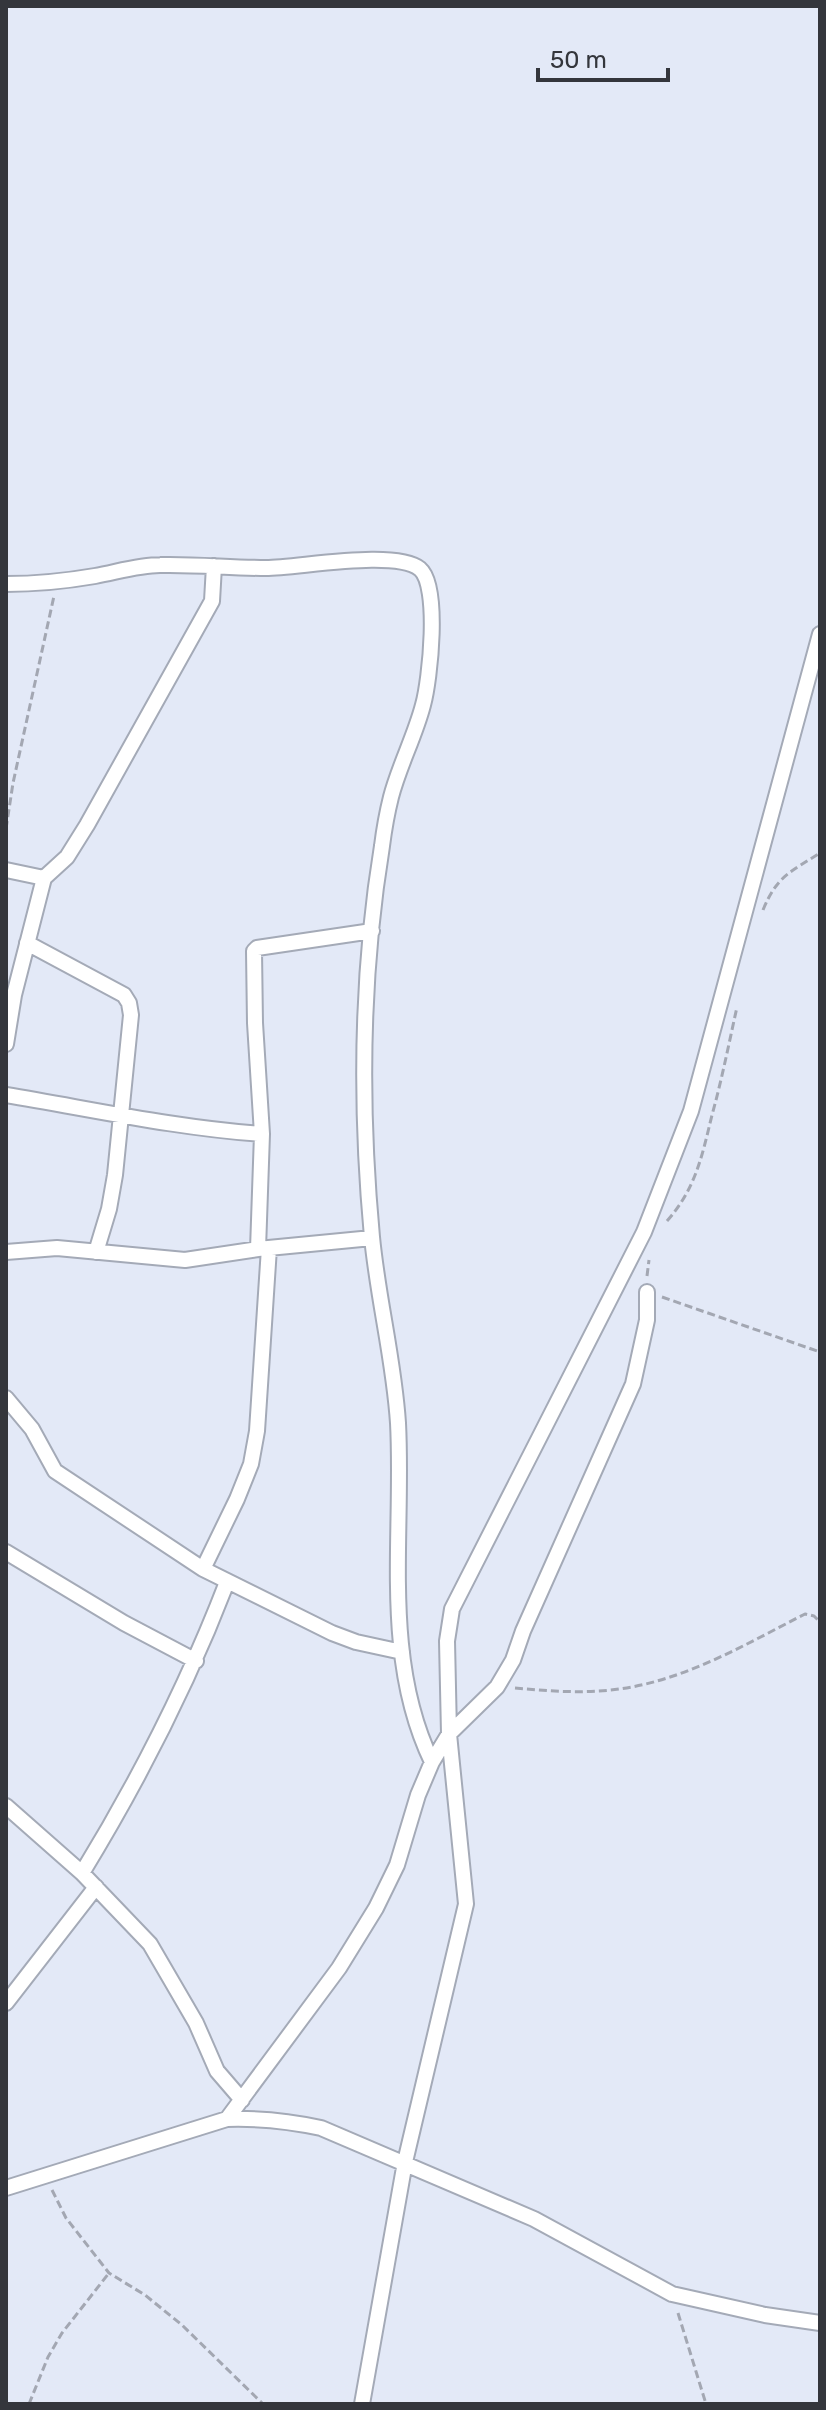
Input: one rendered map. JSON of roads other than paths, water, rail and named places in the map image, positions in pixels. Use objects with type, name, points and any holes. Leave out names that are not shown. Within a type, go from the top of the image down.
[{"type":"street","points":[[6,584],[57,580],[156,565],[267,568],[336,561],[395,561],[417,567],[427,580],[432,614],[424,703],[391,796],[382,846],[372,931],[365,1049],[372,1238],[395,1381],[402,1652],[418,1734],[432,1762]]},
{"type":"street","points":[[6,1044],[44,878],[58,867],[87,825],[207,610],[214,595],[214,566]]},
{"type":"street","points":[[362,2404],[405,2162],[466,1904],[449,1734],[447,1641],[452,1609],[644,1232],[691,1111],[820,634]]},
{"type":"street","points":[[6,870],[44,878]]},
{"type":"street","points":[[203,1569],[251,1464],[257,1431],[263,1249],[262,1134],[254,951],[257,948],[372,931]]},
{"type":"street","points":[[27,943],[124,995],[129,1003],[131,1015],[109,1209],[96,1252]]},
{"type":"street","points":[[6,1095],[121,1113],[183,1127],[262,1134]]},
{"type":"street","points":[[6,1252],[57,1248],[185,1260],[372,1238]]},
{"type":"street","points":[[227,2119],[339,1968],[376,1908],[397,1865],[418,1795],[432,1762],[449,1734],[497,1687],[513,1660],[633,1384],[647,1320],[647,1292]]},
{"type":"street","points":[[6,1398],[32,1429],[55,1471],[203,1569],[332,1633],[402,1652]]},
{"type":"street","points":[[6,1552],[124,1623],[196,1661]]},
{"type":"street","points":[[82,1873],[133,1789],[196,1661],[227,1582]]},
{"type":"street","points":[[6,1806],[82,1873],[150,1944],[196,2023],[217,2071],[242,2100]]},
{"type":"street","points":[[6,2003],[96,1887]]},
{"type":"street","points":[[6,2188],[227,2119],[265,2118],[321,2128],[405,2162],[534,2219],[672,2294],[765,2315],[820,2323]]}]
